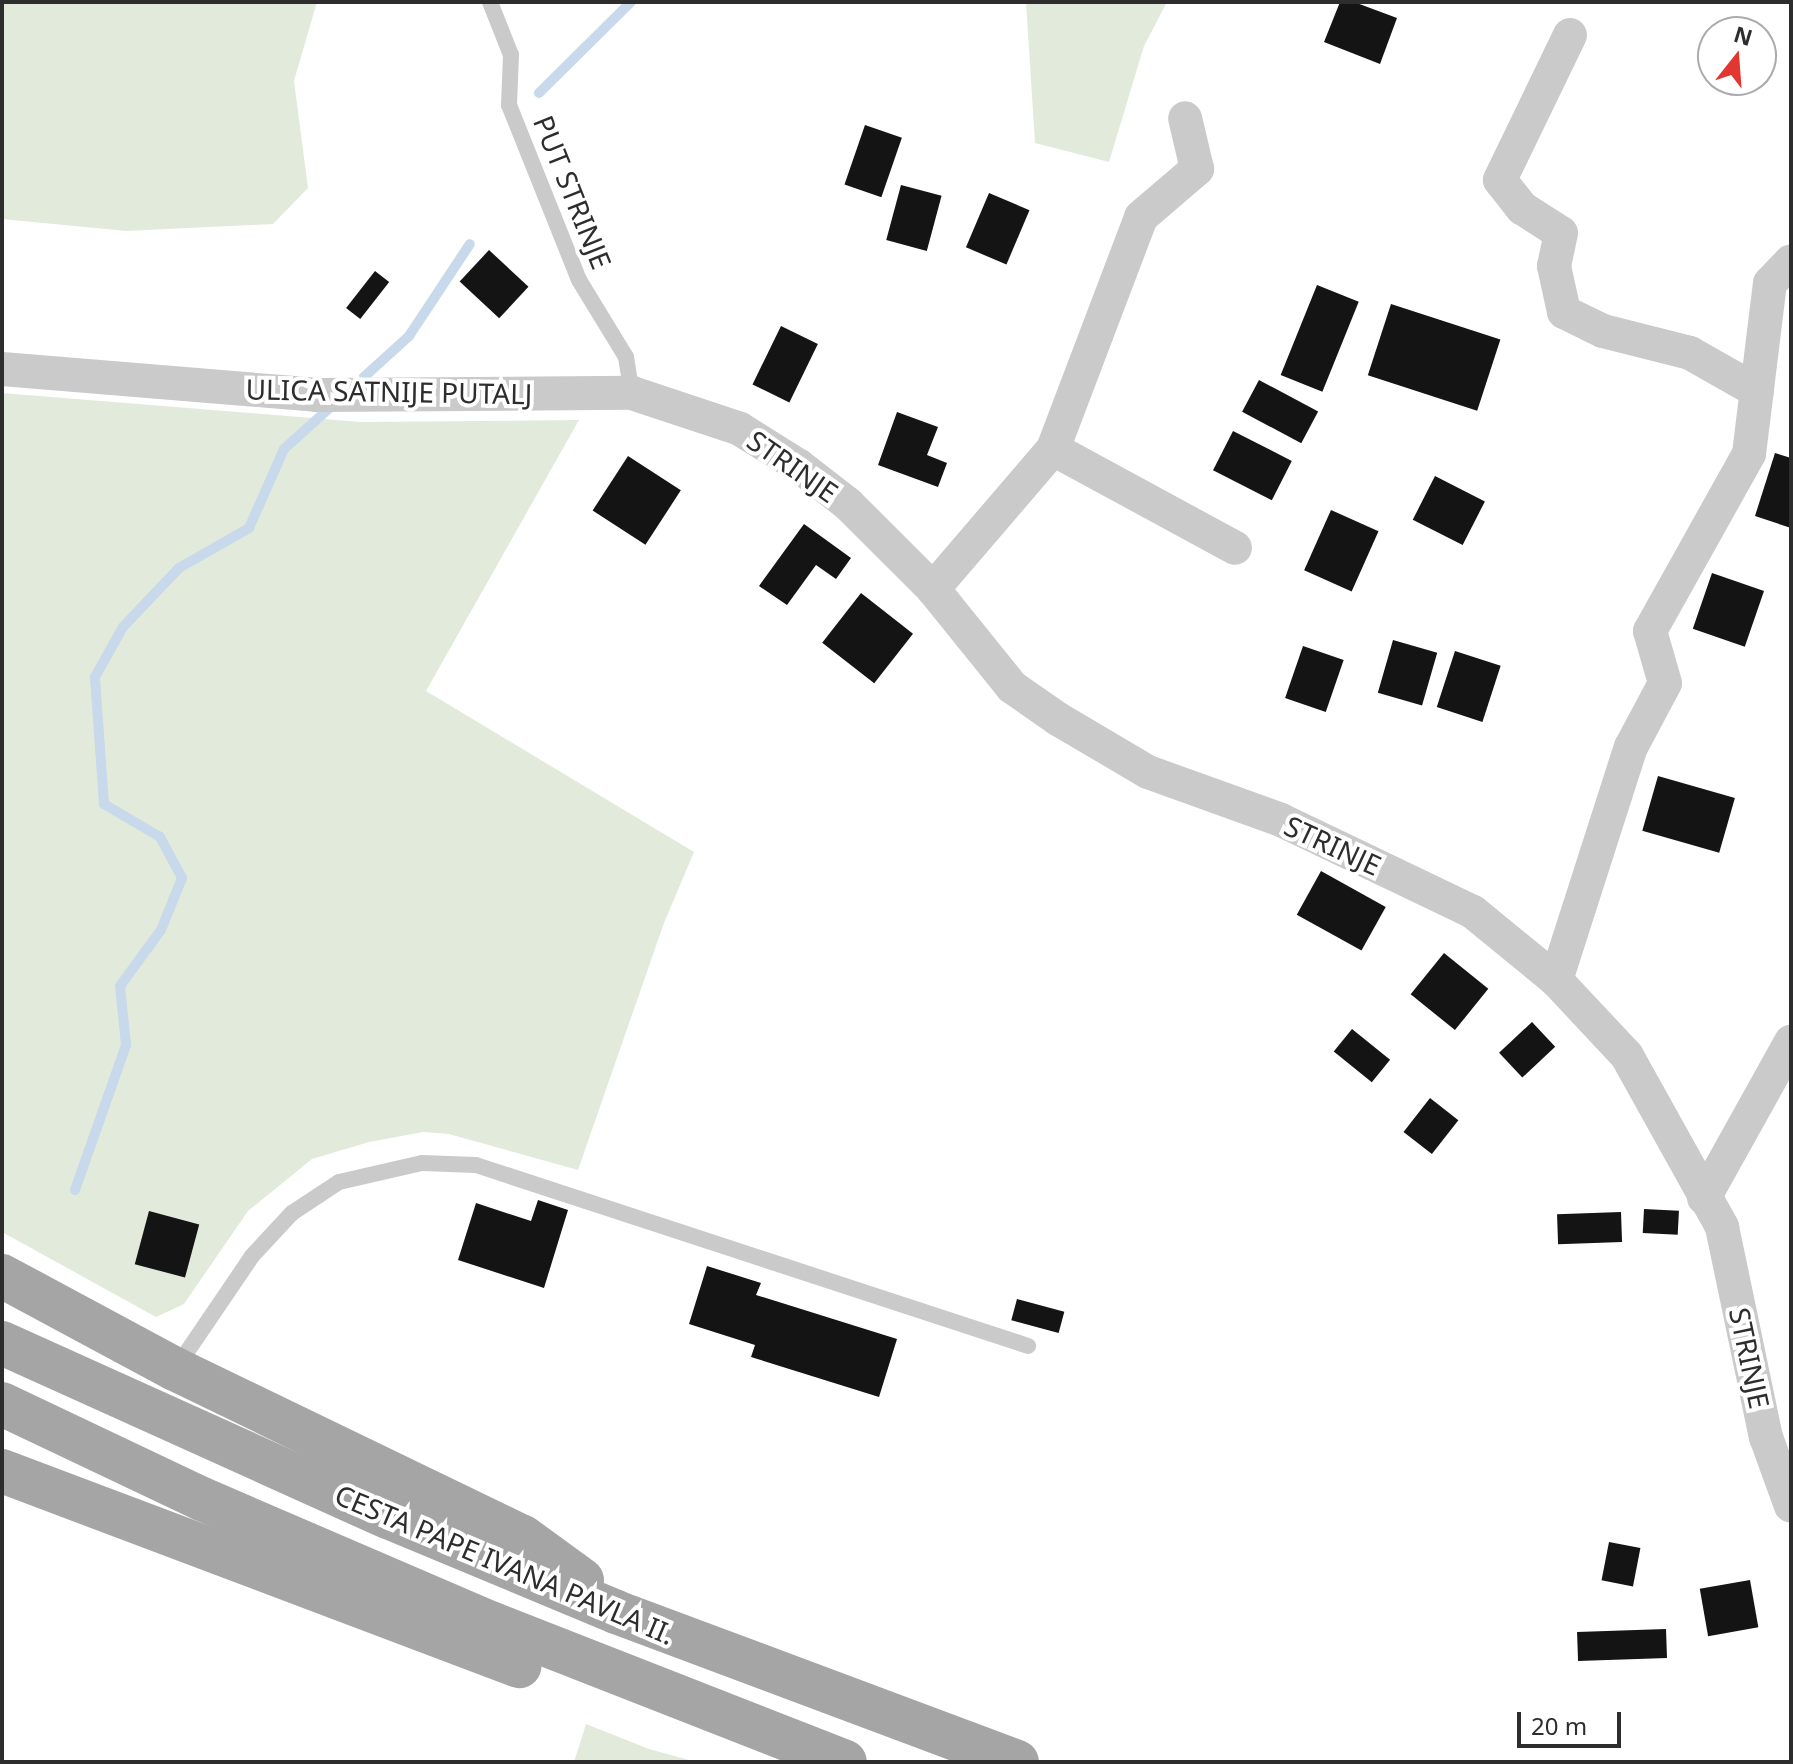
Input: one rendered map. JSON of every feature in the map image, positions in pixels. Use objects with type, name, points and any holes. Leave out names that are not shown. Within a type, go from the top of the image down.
[{"type":"main road","points":[[2,1276],[175,1369],[523,1537],[577,1576],[616,1612]]},
{"type":"main road","name":"CESTA PAPE IVANA PAVLA II.","points":[[2,1343],[374,1511],[616,1612],[1017,1762]]},
{"type":"main road","name":"CESTA PAPE IVANA PAVLA II.","points":[[2,1404],[202,1499],[478,1618],[845,1762]]},
{"type":"main road","points":[[2,1471],[523,1668],[590,1687],[670,1695]]},
{"type":"street","points":[[1570,35],[1500,180],[1522,208],[1561,233],[1554,266],[1564,312],[1603,331],[1690,353],[1757,391]]},
{"type":"street","points":[[933,589],[1053,449],[1141,217],[1197,169],[1185,118]]},
{"type":"street","points":[[1556,980],[1631,747],[1665,683],[1650,631],[1749,454],[1770,283],[1791,261]]},
{"type":"street","name":"ULICA SATNIJE PUTALJ","points":[[2,369],[316,395],[632,393]]},
{"type":"street","name":"STRINJE","points":[[632,393],[740,429],[799,466],[848,504],[933,589],[1012,687],[1058,719],[1148,772],[1281,820],[1473,912],[1556,980],[1627,1056],[1722,1227],[1766,1437],[1791,1506]]},
{"type":"street","points":[[1053,449],[1235,548]]},
{"type":"street","points":[[1704,1198],[1791,1042]]},
{"type":"lane","name":"PUT STRINJE","points":[[490,2],[511,55],[509,105],[579,280],[626,357],[632,393]]},
{"type":"lane","points":[[175,1369],[252,1256],[292,1213],[339,1182],[422,1163],[476,1165],[1028,1346]]},
{"type":"green space","points":[[2,2],[317,2],[294,81],[308,188],[273,224],[126,231],[2,219]]},
{"type":"green space","points":[[1026,2],[1167,2],[1144,46],[1109,162],[1035,143]]},
{"type":"green space","points":[[2,393],[361,422],[579,420],[426,691],[694,852],[664,923],[578,1170],[449,1134],[423,1132],[369,1142],[312,1159],[248,1211],[184,1304],[156,1317],[2,1232]]},
{"type":"green space","points":[[586,1724],[649,1749],[696,1762],[574,1762]]},
{"type":"building","points":[[1340,2],[1354,2],[1397,18],[1380,64],[1324,42]]},
{"type":"building","points":[[865,125],[902,138],[881,197],[844,185]]},
{"type":"building","points":[[901,185],[942,196],[927,251],[886,240]]},
{"type":"building","points":[[989,193],[1030,210],[1006,265],[966,247]]},
{"type":"building","points":[[489,250],[528,287],[499,318],[460,281]]},
{"type":"building","points":[[375,271],[389,282],[360,319],[346,308]]},
{"type":"building","points":[[1317,285],[1359,302],[1322,392],[1281,375]]},
{"type":"building","points":[[1391,304],[1500,340],[1477,411],[1368,375]]},
{"type":"building","points":[[781,326],[818,344],[789,402],[753,384]]},
{"type":"building","points":[[1259,380],[1318,411],[1301,443],[1242,412]]},
{"type":"building","points":[[897,412],[938,427],[927,455],[947,463],[938,487],[878,465]]},
{"type":"building","points":[[1233,431],[1292,461],[1272,500],[1213,470]]},
{"type":"building","points":[[1775,453],[1791,458],[1791,528],[1755,516]]},
{"type":"building","points":[[628,456],[681,490],[645,545],[593,511]]},
{"type":"building","points":[[1435,476],[1485,501],[1463,545],[1413,520]]},
{"type":"building","points":[[1331,510],[1379,531],[1352,591],[1304,570]]},
{"type":"building","points":[[804,524],[851,558],[836,579],[816,565],[787,605],[759,586]]},
{"type":"building","points":[[1712,573],[1764,591],[1745,647],[1693,629]]},
{"type":"building","points":[[861,593],[913,634],[874,683],[822,643]]},
{"type":"building","points":[[1393,640],[1437,653],[1422,706],[1378,693]]},
{"type":"building","points":[[1303,646],[1344,660],[1326,712],[1285,698]]},
{"type":"building","points":[[1455,651],[1501,666],[1482,722],[1437,707]]},
{"type":"building","points":[[1658,776],[1735,798],[1719,853],[1642,831]]},
{"type":"building","points":[[1321,871],[1386,907],[1361,951],[1297,915]]},
{"type":"building","points":[[1444,953],[1488,989],[1455,1030],[1411,994]]},
{"type":"building","points":[[1532,1022],[1555,1047],[1522,1078],[1499,1053]]},
{"type":"building","points":[[1352,1029],[1390,1060],[1372,1082],[1334,1052]]},
{"type":"building","points":[[1430,1098],[1458,1120],[1432,1154],[1404,1132]]},
{"type":"building","points":[[538,1200],[568,1210],[544,1288],[458,1260],[476,1203],[531,1221]]},
{"type":"building","points":[[1644,1209],[1679,1211],[1678,1235],[1643,1233]]},
{"type":"building","points":[[149,1211],[199,1224],[185,1278],[135,1264]]},
{"type":"building","points":[[1621,1212],[1622,1242],[1558,1244],[1557,1214]]},
{"type":"building","points":[[707,1266],[761,1283],[756,1295],[897,1339],[879,1397],[751,1357],[755,1345],[689,1324]]},
{"type":"building","points":[[1017,1299],[1064,1312],[1059,1333],[1011,1320]]},
{"type":"building","points":[[1609,1542],[1640,1548],[1633,1586],[1602,1580]]},
{"type":"building","points":[[1750,1580],[1758,1627],[1708,1636],[1700,1589]]},
{"type":"building","points":[[1666,1629],[1667,1658],[1578,1661],[1577,1632]]},
{"type":"waterway","points":[[539,93],[631,2]]},
{"type":"waterway","points":[[353,387],[409,336],[470,244]]},
{"type":"waterway","points":[[75,1190],[126,1045],[120,986],[161,930],[182,878],[160,837],[104,804],[95,677],[123,627],[179,568],[249,528],[284,449],[335,403]]}]
